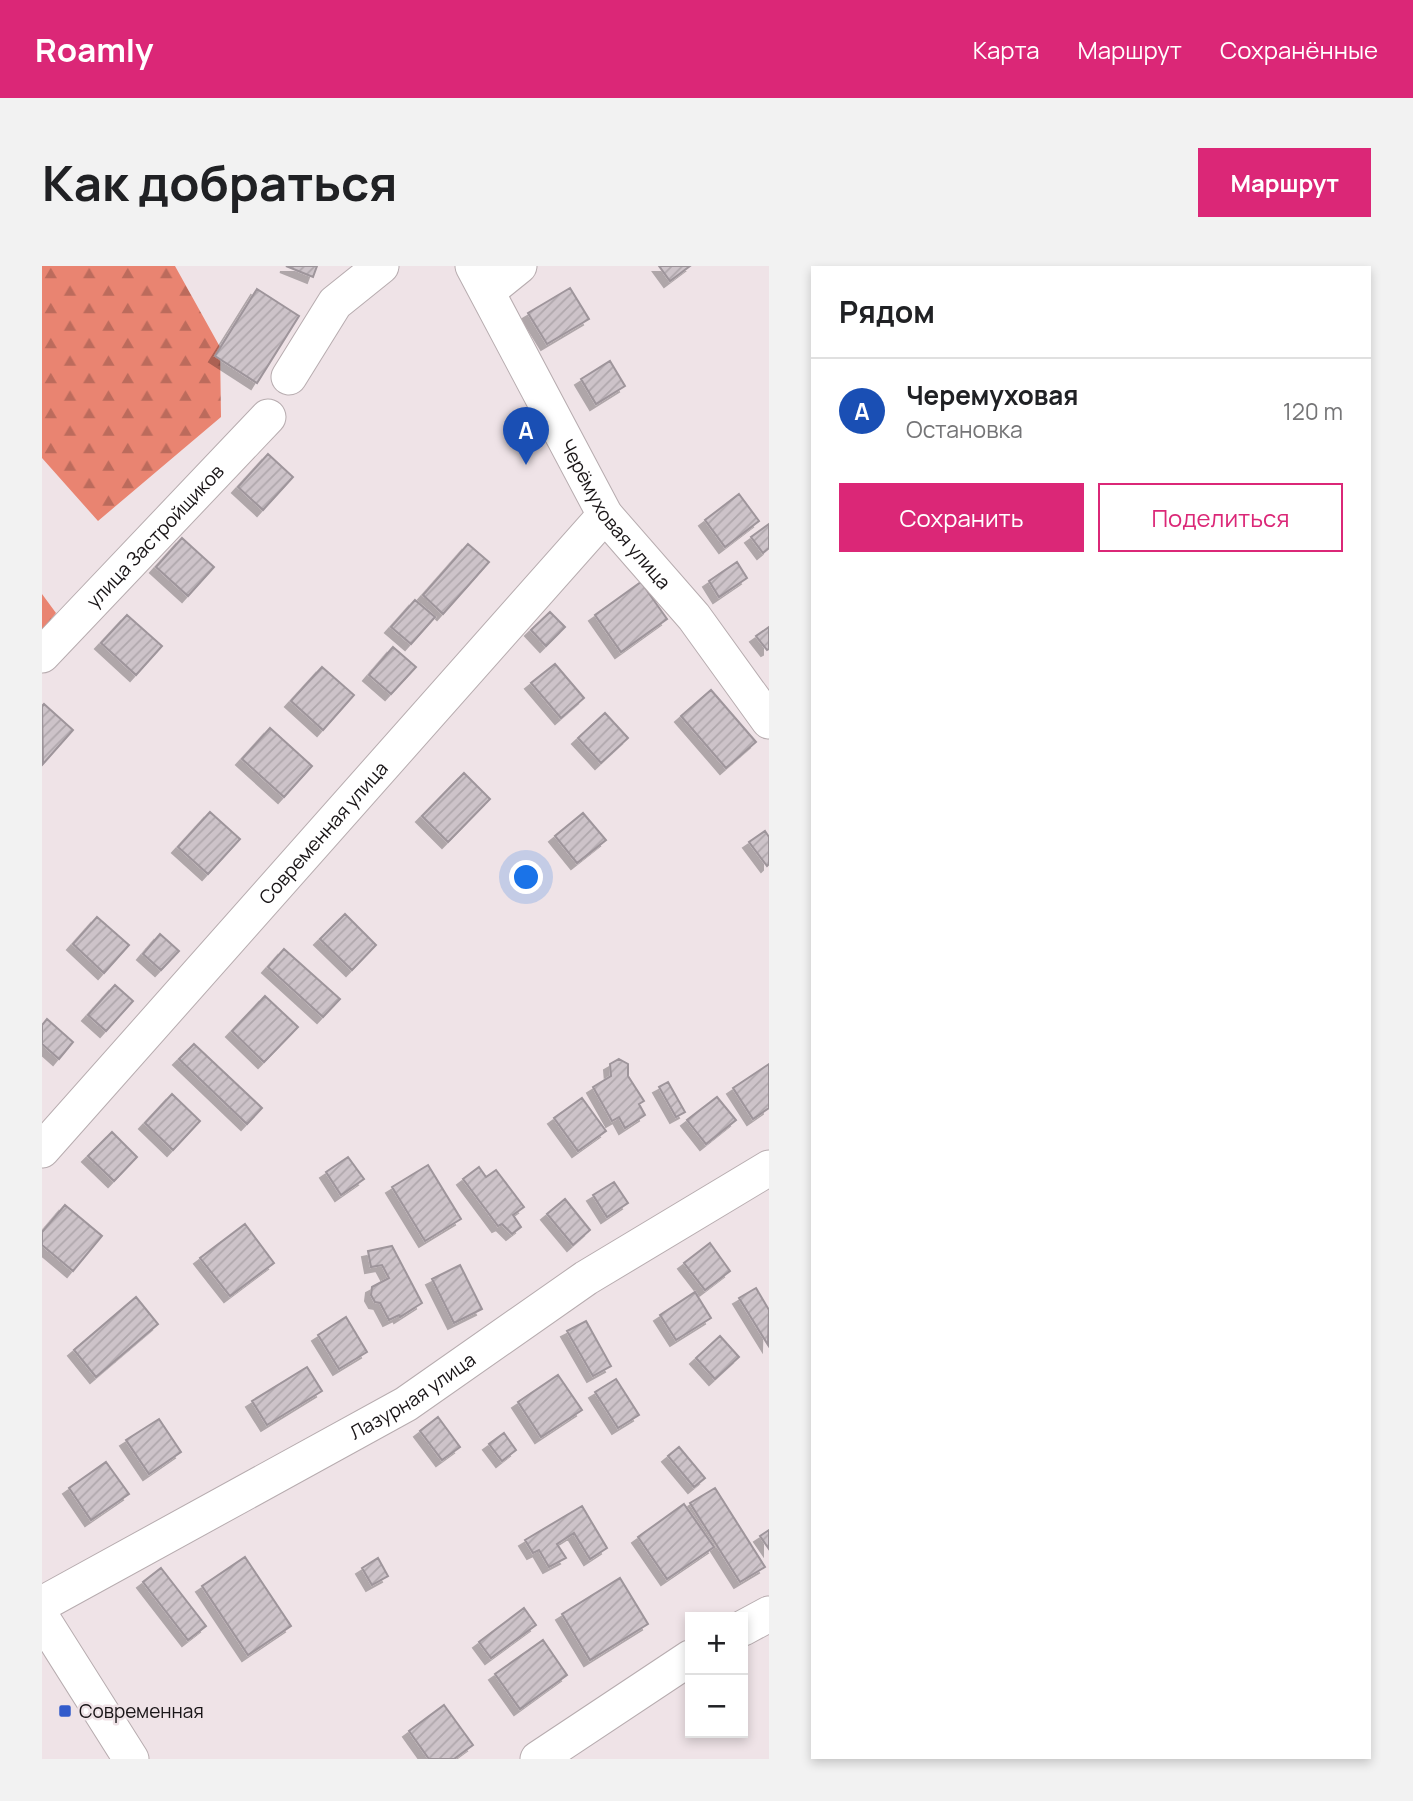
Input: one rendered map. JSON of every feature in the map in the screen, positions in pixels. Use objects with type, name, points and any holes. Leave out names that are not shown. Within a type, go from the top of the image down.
[{"type":"street","points":[[289,377],[335,303],[381,266]]},
{"type":"street","points":[[480,278],[519,266]]},
{"type":"street","name":"Черёмуховая улица","points":[[480,278],[605,515],[694,617],[769,721]]},
{"type":"street","name":"улица Застройщиков","points":[[42,655],[268,417]]},
{"type":"street","name":"Современная улица","points":[[42,1150],[605,515]]},
{"type":"street","name":"Лазурная улица","points":[[42,1604],[407,1404],[586,1278],[769,1168]]},
{"type":"street","points":[[748,1625],[769,1614]]},
{"type":"street","points":[[42,1618],[131,1759]]},
{"type":"street","points":[[538,1759],[685,1661]]},
{"type":"green space","points":[[42,266],[175,266],[220,347],[221,417],[98,521],[42,458]]},
{"type":"green space","points":[[42,594],[56,613],[42,630]]},
{"type":"building","points":[[286,266],[317,266],[313,277]]},
{"type":"building","points":[[659,266],[690,266],[670,281]]},
{"type":"building","points":[[570,288],[589,319],[547,344],[528,313]]},
{"type":"building","points":[[257,289],[299,316],[257,383],[215,356]]},
{"type":"building","points":[[610,361],[625,386],[596,404],[581,379]]},
{"type":"building","points":[[268,454],[293,477],[263,510],[238,487]]},
{"type":"building","points":[[739,494],[759,521],[725,547],[705,520]]},
{"type":"building","points":[[769,524],[769,548],[763,553],[751,537]]},
{"type":"building","points":[[182,538],[214,567],[188,596],[156,567]]},
{"type":"building","points":[[468,544],[489,562],[443,614],[423,595]]},
{"type":"building","points":[[737,562],[747,578],[719,597],[709,581]]},
{"type":"building","points":[[641,582],[667,619],[621,652],[595,615]]},
{"type":"building","points":[[415,600],[435,617],[411,644],[391,627]]},
{"type":"building","points":[[550,612],[565,627],[546,646],[531,630]]},
{"type":"building","points":[[127,615],[162,646],[136,675],[101,643]]},
{"type":"building","points":[[769,627],[769,649],[767,650],[756,636]]},
{"type":"building","points":[[393,647],[416,667],[391,694],[369,675]]},
{"type":"building","points":[[555,664],[584,698],[561,718],[531,683]]},
{"type":"building","points":[[322,667],[354,695],[323,730],[291,701]]},
{"type":"building","points":[[711,690],[756,742],[726,768],[681,716]]},
{"type":"building","points":[[44,704],[73,730],[43,764],[42,706]]},
{"type":"building","points":[[605,713],[628,738],[601,763],[578,738]]},
{"type":"building","points":[[270,728],[312,766],[284,797],[242,759]]},
{"type":"building","points":[[464,773],[490,799],[448,842],[422,816]]},
{"type":"building","points":[[210,812],[240,839],[208,874],[178,847]]},
{"type":"building","points":[[583,813],[606,840],[577,863],[555,836]]},
{"type":"building","points":[[765,831],[769,837],[767,866],[749,842]]},
{"type":"building","points":[[345,914],[376,945],[352,970],[320,939]]},
{"type":"building","points":[[97,917],[129,945],[104,973],[73,944]]},
{"type":"building","points":[[160,934],[179,951],[161,970],[143,954]]},
{"type":"building","points":[[284,949],[340,999],[323,1017],[268,967]]},
{"type":"building","points":[[115,985],[133,1001],[106,1031],[88,1015]]},
{"type":"building","points":[[265,996],[298,1027],[264,1062],[232,1031]]},
{"type":"building","points":[[47,1019],[73,1042],[59,1059],[42,1044],[42,1025]]},
{"type":"building","points":[[194,1044],[262,1108],[247,1124],[179,1059]]},
{"type":"building","points":[[619,1059],[628,1064],[628,1076],[644,1101],[639,1104],[645,1115],[625,1128],[619,1117],[612,1121],[593,1087],[611,1076],[610,1064]]},
{"type":"building","points":[[769,1064],[769,1108],[753,1119],[733,1088]]},
{"type":"building","points":[[668,1082],[685,1112],[676,1117],[659,1087]]},
{"type":"building","points":[[172,1094],[200,1121],[173,1150],[145,1123]]},
{"type":"building","points":[[717,1097],[736,1120],[706,1144],[687,1120]]},
{"type":"building","points":[[582,1098],[606,1131],[578,1151],[554,1118]]},
{"type":"building","points":[[112,1132],[137,1157],[114,1181],[88,1156]]},
{"type":"building","points":[[348,1157],[364,1179],[341,1195],[326,1172]]},
{"type":"building","points":[[428,1165],[461,1219],[425,1241],[392,1187]]},
{"type":"building","points":[[479,1167],[486,1177],[496,1170],[524,1207],[513,1215],[521,1227],[512,1234],[502,1224],[498,1226],[463,1179]]},
{"type":"building","points":[[614,1182],[628,1203],[607,1217],[593,1195]]},
{"type":"building","points":[[565,1199],[590,1230],[573,1245],[547,1214]]},
{"type":"building","points":[[65,1205],[102,1236],[73,1271],[42,1245],[42,1232]]},
{"type":"building","points":[[245,1224],[274,1263],[230,1296],[200,1258]]},
{"type":"building","points":[[710,1243],[730,1271],[705,1290],[684,1263]]},
{"type":"building","points":[[392,1246],[422,1303],[400,1317],[399,1315],[389,1320],[380,1303],[375,1302],[371,1295],[372,1287],[389,1278],[382,1265],[371,1267],[368,1251]]},
{"type":"building","points":[[460,1265],[482,1309],[454,1323],[432,1279]]},
{"type":"building","points":[[756,1288],[769,1310],[768,1345],[739,1298]]},
{"type":"building","points":[[695,1292],[711,1318],[676,1340],[660,1315]]},
{"type":"building","points":[[136,1297],[158,1324],[96,1377],[74,1350]]},
{"type":"building","points":[[346,1317],[367,1352],[339,1369],[318,1335]]},
{"type":"building","points":[[586,1321],[611,1366],[593,1376],[567,1331]]},
{"type":"building","points":[[720,1336],[739,1357],[715,1379],[696,1358]]},
{"type":"building","points":[[307,1367],[322,1391],[267,1425],[252,1401]]},
{"type":"building","points":[[558,1375],[582,1410],[541,1437],[518,1402]]},
{"type":"building","points":[[616,1379],[639,1415],[618,1428],[595,1392]]},
{"type":"building","points":[[438,1417],[460,1447],[442,1460],[420,1431]]},
{"type":"building","points":[[159,1419],[181,1452],[149,1474],[126,1440]]},
{"type":"building","points":[[504,1433],[516,1450],[502,1461],[489,1444]]},
{"type":"building","points":[[679,1447],[705,1478],[694,1487],[668,1456]]},
{"type":"building","points":[[106,1462],[129,1494],[91,1520],[69,1488]]},
{"type":"building","points":[[715,1488],[765,1567],[740,1582],[690,1503]]},
{"type":"building","points":[[684,1504],[714,1547],[667,1579],[638,1537]]},
{"type":"building","points":[[582,1506],[607,1548],[590,1559],[574,1533],[557,1544],[566,1558],[549,1567],[539,1550],[533,1553],[525,1540]]},
{"type":"building","points":[[769,1530],[769,1549],[760,1536]]},
{"type":"building","points":[[245,1557],[291,1626],[248,1655],[202,1586]]},
{"type":"building","points":[[378,1558],[388,1576],[372,1585],[362,1568]]},
{"type":"building","points":[[161,1568],[206,1626],[188,1640],[143,1582]]},
{"type":"building","points":[[620,1578],[648,1624],[590,1660],[562,1614]]},
{"type":"building","points":[[524,1608],[536,1625],[491,1658],[479,1642]]},
{"type":"building","points":[[543,1640],[567,1675],[520,1709],[495,1674]]},
{"type":"building","points":[[444,1705],[473,1745],[454,1759],[429,1759],[409,1731]]},
{"type":"place","name":"Черемуховая","points":[[526,465]]},
{"type":"place","name":"Современная","points":[[65,1711]]}]
